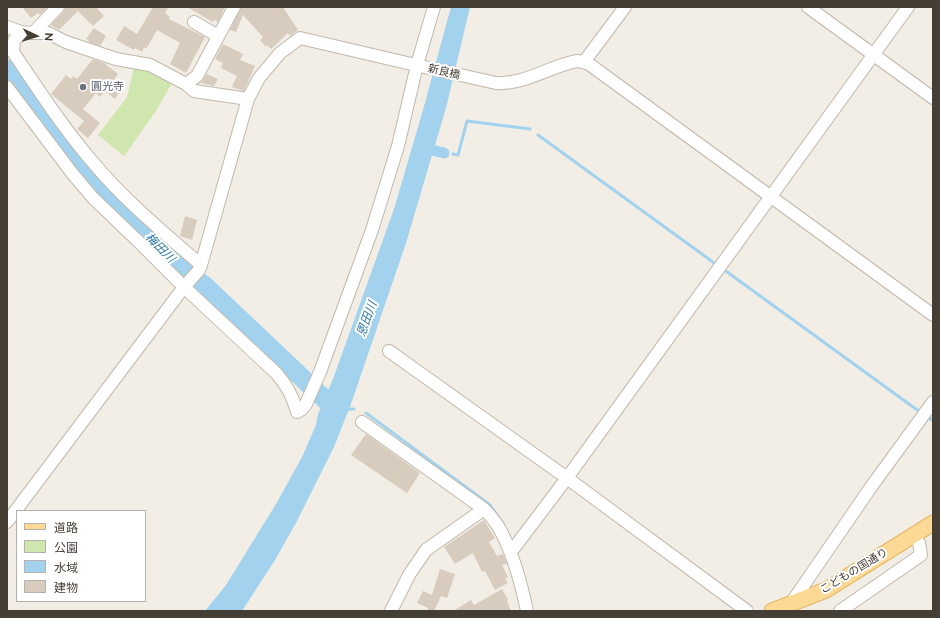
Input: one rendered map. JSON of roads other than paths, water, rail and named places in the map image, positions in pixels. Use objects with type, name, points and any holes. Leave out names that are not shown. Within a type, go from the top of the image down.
[{"type":"main road","name":"こどもの国通り","points":[[772,611],[826,590],[933,523]]},
{"type":"street","points":[[33,34],[58,7]]},
{"type":"street","points":[[186,84],[197,76],[234,7]]},
{"type":"street","points":[[7,87],[72,173],[93,198],[276,373],[292,395],[297,412],[306,404],[347,300],[377,216],[398,146],[434,7]]},
{"type":"street","points":[[625,7],[584,62],[589,64],[933,314]]},
{"type":"street","points":[[808,7],[933,98]]},
{"type":"street","points":[[510,552],[567,478],[908,7]]},
{"type":"street","points":[[194,22],[218,36]]},
{"type":"street","points":[[7,27],[33,34],[48,32],[66,42],[116,59],[150,65],[186,84],[194,91],[248,99],[200,267],[7,522]]},
{"type":"street","points":[[21,32],[14,41],[13,52],[72,137],[113,185],[200,267]]},
{"type":"street","name":"新良橋","points":[[248,99],[259,78],[271,63],[280,53],[300,38],[468,77],[503,83],[578,61],[584,62]]},
{"type":"street","points":[[389,351],[567,478],[747,611]]},
{"type":"street","points":[[790,605],[871,487],[933,402]]},
{"type":"street","points":[[362,422],[484,509],[498,525],[520,578],[527,611]]},
{"type":"street","points":[[391,611],[409,575],[426,550],[484,509]]},
{"type":"street","points":[[840,611],[921,555],[919,543],[913,535]]},
{"type":"water","name":"恩田川","points":[[451,7],[470,7],[446,108],[406,243],[351,404],[334,447],[297,521],[275,560],[242,611],[205,611],[226,585],[276,504],[302,457],[316,425],[318,414],[333,379],[394,209]]},
{"type":"waterway","name":"梅田川","points":[[7,69],[83,170],[173,262],[204,285],[334,408]]},
{"type":"waterway","points":[[453,154],[458,155],[467,121],[530,129]]},
{"type":"waterway","points":[[538,135],[717,265]]},
{"type":"waterway","points":[[423,148],[444,153]]},
{"type":"waterway","points":[[723,269],[920,412]]},
{"type":"waterway","points":[[345,409],[354,409]]},
{"type":"waterway","points":[[366,413],[490,505],[502,522]]},
{"type":"waterway","points":[[928,417],[933,421]]},
{"type":"place","name":"圓光寺","points":[[83,87]]}]
